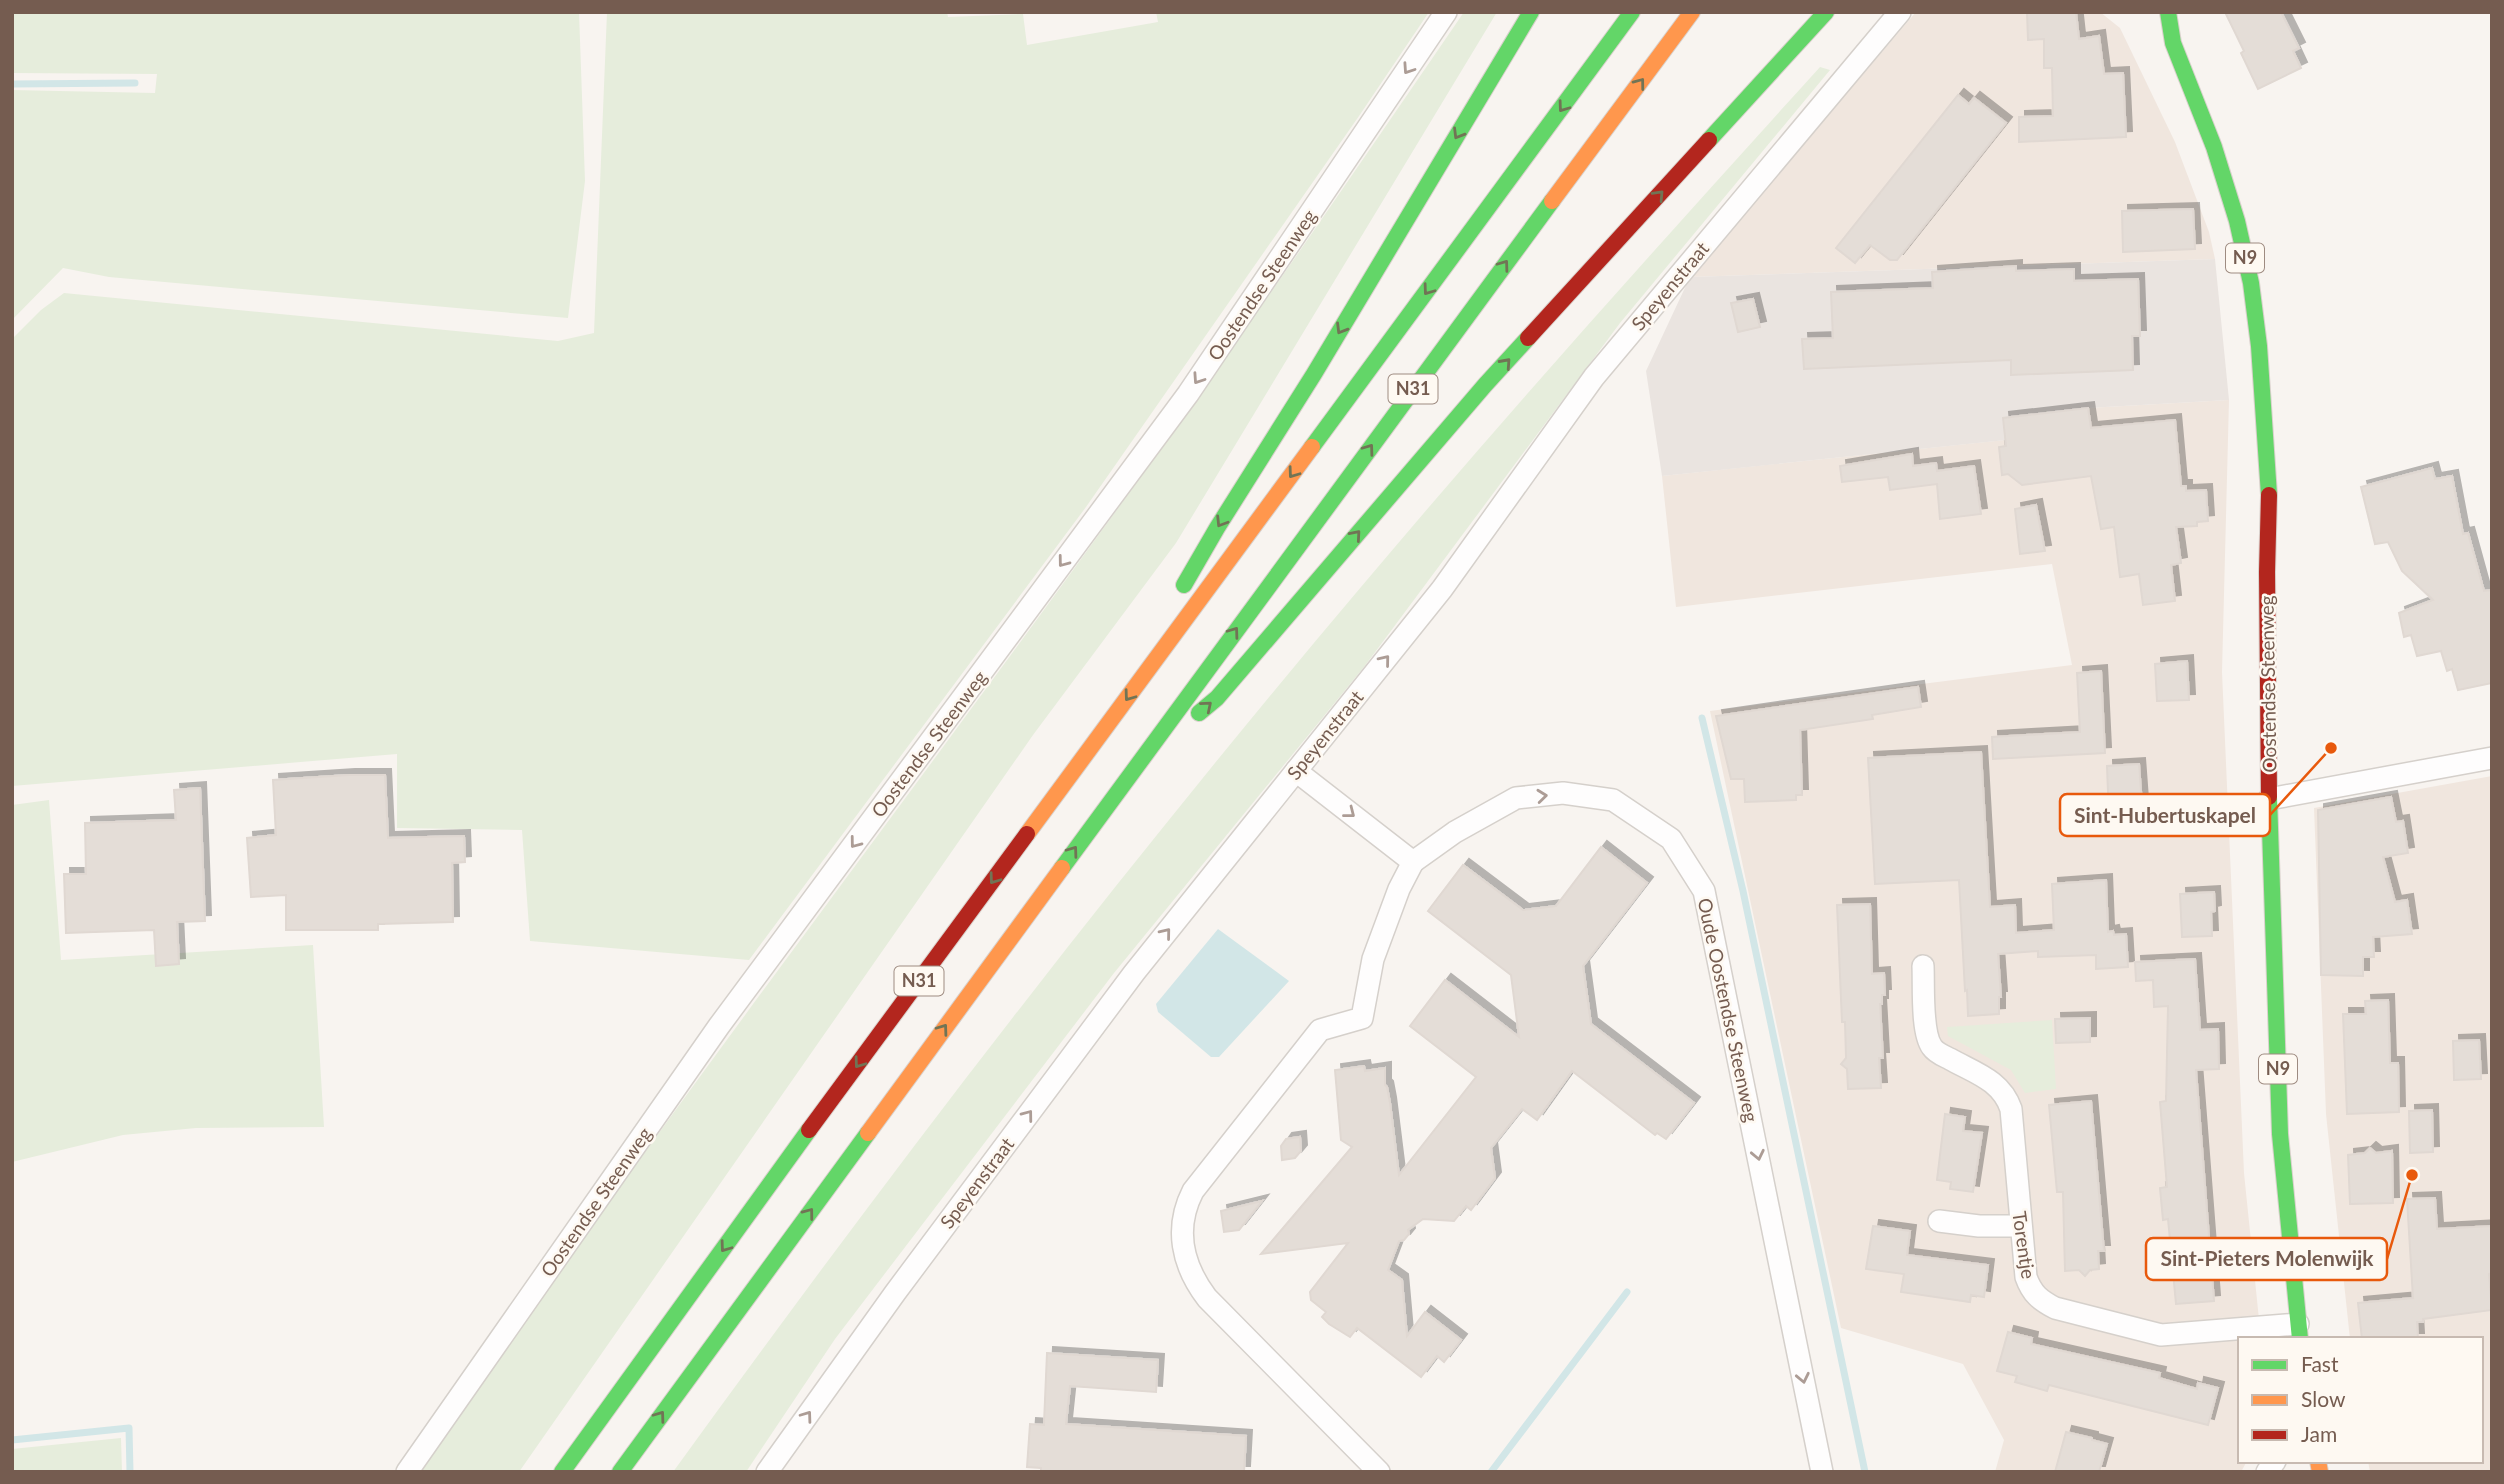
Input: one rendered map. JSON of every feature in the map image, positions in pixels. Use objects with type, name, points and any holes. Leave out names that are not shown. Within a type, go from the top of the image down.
[{"type":"main road","points":[[1169,641],[1184,585],[1197,562],[1314,374],[1531,12]]},
{"type":"main road","name":"N31","points":[[562,1472],[841,1086],[1632,12]]},
{"type":"main road","name":"N31","points":[[620,1472],[1692,12]]},
{"type":"main road","points":[[1136,766],[1217,698],[1485,386],[1826,12]]},
{"type":"main road","name":"Oostendse Steenweg","points":[[2168,12],[2173,43],[2214,147],[2237,221],[2251,283],[2258,333],[2269,484],[2269,799],[2280,1134],[2299,1332]]},
{"type":"main road","name":"Oostendse Steenweg","points":[[2150,18],[2173,43]]},
{"type":"street","name":"Oostendse Steenweg","points":[[407,1472],[719,1026],[1188,394],[1446,12]]},
{"type":"street","name":"Speyenstraat","points":[[766,1472],[895,1293],[1134,973],[1442,589],[1594,377],[1900,12]]},
{"type":"street","points":[[2269,799],[2492,758]]},
{"type":"street","points":[[1296,771],[1413,862]]},
{"type":"street","name":"Oude Oostendse Steenweg","points":[[1379,1472],[1201,1291],[1186,1257],[1182,1219],[1193,1191],[1320,1030],[1362,1018],[1373,959],[1399,889],[1413,862],[1455,832],[1516,798],[1563,793],[1614,800],[1671,839],[1704,891],[1822,1472]]},
{"type":"street","name":"Torentje","points":[[1923,966],[1927,1033],[1932,1047],[1994,1083],[2006,1095],[2011,1109],[2026,1277],[2031,1290],[2040,1300],[2055,1308],[2161,1335],[2299,1332]]},
{"type":"street","points":[[1939,1220],[1979,1226],[2020,1226]]},
{"type":"shaded area","points":[[1916,12],[2100,12],[2120,28],[2175,142],[2209,232],[2215,259],[1690,277]]},
{"type":"shaded area","points":[[2215,259],[2229,400],[2088,408],[2004,418],[2006,440],[1662,476],[1646,371],[1690,277]]},
{"type":"shaded area","points":[[2229,400],[2222,672],[2244,1173],[2261,1337],[2238,1337],[2238,1463],[2246,1463],[2241,1472],[1995,1472],[2004,1440],[1963,1364],[1841,1328],[1710,711],[2072,665],[2052,564],[1676,607],[1662,476],[2005,440],[2003,418],[2088,408]]},
{"type":"shaded area","points":[[2492,776],[2492,1472],[2370,1472],[2368,1463],[2483,1463],[2483,1337],[2350,1337],[2326,1114],[2314,808]]},
{"type":"shaded area","points":[[1218,929],[1289,981],[1219,1057],[1211,1057],[1158,1012],[1156,1004]]},
{"type":"green space","points":[[12,12],[579,12],[585,181],[568,318],[109,277],[63,268],[12,320],[12,90],[155,93],[157,74],[12,73]]},
{"type":"green space","points":[[607,12],[947,12],[948,17],[1023,14],[1027,45],[1158,22],[1156,12],[1429,12],[1086,507],[749,960],[530,941],[522,830],[397,828],[397,754],[12,786],[12,339],[41,310],[64,293],[558,341],[594,333]]},
{"type":"green space","points":[[1464,12],[1497,12],[1176,543],[1033,735],[519,1472],[421,1472],[580,1242],[1175,429]]},
{"type":"green space","points":[[1820,67],[1830,70],[1620,323],[1364,667],[1114,973],[835,1339],[746,1472],[673,1472],[923,1134],[1095,912],[1271,694],[1474,455]]},
{"type":"green space","points":[[49,800],[61,960],[313,945],[324,1127],[196,1128],[123,1135],[12,1162],[12,805]]},
{"type":"green space","points":[[2052,1020],[2056,1089],[2025,1093],[2011,1070],[1948,1036],[1947,1027]]},
{"type":"green space","points":[[121,1438],[122,1472],[12,1472],[12,1449]]},
{"type":"building","points":[[2027,12],[2076,12],[2079,39],[2099,36],[2104,74],[2123,73],[2126,137],[2019,142],[2019,117],[2053,116],[2052,68],[2044,68],[2044,39],[2028,40]]},
{"type":"building","points":[[2225,12],[2281,12],[2299,48],[2293,51],[2301,68],[2258,89],[2241,53],[2244,51]]},
{"type":"building","points":[[1958,95],[1969,104],[1974,98],[2006,123],[1897,260],[1890,260],[1870,245],[1855,263],[1836,248]]},
{"type":"building","points":[[2193,209],[2195,249],[2123,252],[2122,211]]},
{"type":"building","points":[[2016,266],[2016,271],[2074,269],[2074,281],[2138,279],[2140,336],[2132,336],[2133,370],[2011,375],[2011,360],[1804,369],[1802,339],[1833,338],[1831,292],[1933,288],[1932,272]]},
{"type":"building","points":[[1753,299],[1760,327],[1738,332],[1731,303]]},
{"type":"building","points":[[2088,408],[2091,428],[2175,420],[2181,486],[2186,486],[2186,491],[2206,490],[2208,521],[2197,522],[2197,526],[2176,527],[2181,563],[2171,565],[2175,601],[2143,605],[2139,574],[2120,577],[2114,527],[2101,529],[2091,476],[2022,485],[2008,474],[2002,475],[1999,447],[2006,446],[2003,418]]},
{"type":"building","points":[[1912,454],[1913,466],[1936,463],[1937,471],[1974,466],[1981,514],[1940,519],[1937,484],[1890,490],[1888,477],[1842,482],[1840,466]]},
{"type":"building","points":[[2432,468],[2435,479],[2452,476],[2463,534],[2468,533],[2484,591],[2492,590],[2492,683],[2458,690],[2452,669],[2447,671],[2441,651],[2417,656],[2411,635],[2404,637],[2399,613],[2433,600],[2402,571],[2388,542],[2375,544],[2361,487]]},
{"type":"building","points":[[2036,505],[2045,551],[2020,554],[2015,509]]},
{"type":"building","points":[[2187,661],[2189,700],[2157,701],[2155,664]]},
{"type":"building","points":[[2101,671],[2105,753],[1993,759],[1992,737],[2080,732],[2077,673]]},
{"type":"building","points":[[1918,687],[1921,707],[1872,715],[1873,719],[1800,730],[1802,795],[1796,795],[1796,800],[1745,802],[1744,779],[1731,779],[1716,716]]},
{"type":"building","points":[[1981,752],[1990,907],[2015,905],[2016,933],[2054,930],[2052,884],[2106,880],[2108,932],[2113,931],[2114,935],[2126,934],[2128,967],[2096,969],[2096,955],[2038,957],[2038,951],[1998,954],[2001,997],[1999,1014],[1968,1016],[1959,880],[1875,884],[1868,758]]},
{"type":"building","points":[[2139,764],[2143,818],[2109,819],[2107,766]]},
{"type":"building","points":[[385,775],[388,838],[464,836],[465,862],[452,863],[453,922],[378,924],[378,930],[286,930],[286,895],[251,897],[247,838],[276,835],[273,780]]},
{"type":"building","points":[[200,788],[205,921],[177,922],[179,964],[156,966],[154,930],[66,933],[64,874],[86,874],[85,823],[176,820],[174,790]]},
{"type":"building","points":[[2391,797],[2396,822],[2403,821],[2408,853],[2383,857],[2395,902],[2407,900],[2412,934],[2373,937],[2374,957],[2363,957],[2363,976],[2321,975],[2318,810]]},
{"type":"building","points":[[1601,847],[1647,883],[1583,966],[1591,1024],[1694,1103],[1666,1139],[1657,1133],[1655,1135],[1572,1071],[1537,1120],[1522,1109],[1491,1148],[1495,1178],[1471,1210],[1466,1206],[1454,1221],[1423,1219],[1408,1230],[1409,1234],[1404,1240],[1399,1241],[1388,1270],[1402,1280],[1407,1336],[1425,1312],[1461,1340],[1444,1362],[1437,1356],[1421,1377],[1357,1328],[1350,1337],[1329,1324],[1322,1317],[1326,1312],[1311,1300],[1310,1292],[1348,1243],[1261,1254],[1352,1147],[1341,1140],[1335,1070],[1364,1066],[1365,1071],[1385,1068],[1385,1085],[1390,1103],[1399,1175],[1476,1077],[1410,1026],[1445,980],[1519,1037],[1511,975],[1428,911],[1463,865],[1523,910],[1556,906]]},
{"type":"building","points":[[2214,892],[2212,936],[2182,937],[2180,894]]},
{"type":"building","points":[[1870,904],[1872,974],[1884,973],[1885,995],[1882,995],[1880,1004],[1883,1058],[1879,1058],[1881,1088],[1848,1089],[1847,1069],[1841,1064],[1846,1058],[1837,905]]},
{"type":"building","points":[[2195,959],[2200,1030],[2218,1029],[2219,1069],[2196,1070],[2214,1301],[2176,1304],[2168,1219],[2163,1220],[2160,1188],[2167,1187],[2160,1102],[2166,1101],[2168,1006],[2154,1007],[2153,980],[2136,981],[2135,962]]},
{"type":"building","points":[[2388,1000],[2390,1063],[2398,1063],[2399,1112],[2347,1114],[2343,1014],[2366,1014],[2365,1001]]},
{"type":"building","points":[[2090,1018],[2090,1042],[2056,1043],[2055,1019]]},
{"type":"building","points":[[2479,1040],[2481,1079],[2454,1080],[2453,1041]]},
{"type":"building","points":[[2091,1101],[2104,1251],[2098,1251],[2099,1269],[2090,1270],[2085,1276],[2079,1270],[2065,1271],[2063,1192],[2057,1192],[2049,1105]]},
{"type":"building","points":[[2432,1110],[2433,1152],[2410,1153],[2409,1111]]},
{"type":"building","points":[[1945,1114],[1965,1117],[1963,1131],[1982,1133],[1973,1192],[1950,1189],[1951,1182],[1937,1180]]},
{"type":"building","points":[[1300,1137],[1301,1151],[1295,1158],[1282,1160],[1281,1146],[1286,1139]]},
{"type":"building","points":[[2370,1148],[2376,1153],[2392,1151],[2393,1203],[2350,1204],[2348,1155],[2365,1153]]},
{"type":"building","points":[[2435,1198],[2437,1229],[2492,1226],[2492,1273],[2489,1274],[2492,1310],[2423,1319],[2423,1322],[2417,1322],[2418,1337],[2362,1337],[2358,1303],[2413,1298],[2407,1199]]},
{"type":"building","points":[[1262,1201],[1239,1230],[1224,1232],[1221,1211]]},
{"type":"building","points":[[1873,1226],[1910,1231],[1907,1255],[1988,1265],[1984,1297],[1971,1295],[1970,1302],[1901,1292],[1904,1274],[1866,1269]]},
{"type":"building","points":[[2008,1332],[2032,1338],[2031,1344],[2160,1373],[2159,1378],[2197,1389],[2198,1383],[2218,1388],[2208,1425],[2049,1385],[2047,1391],[2015,1382],[2017,1376],[1997,1371]]},
{"type":"building","points":[[1047,1353],[1158,1360],[1156,1392],[1070,1386],[1066,1424],[1246,1436],[1244,1472],[1041,1472],[1041,1468],[1027,1467],[1030,1424],[1044,1425]]},
{"type":"building","points":[[2066,1432],[2107,1444],[2099,1472],[2055,1472]]},
{"type":"waterway","points":[[12,84],[135,83]]},
{"type":"waterway","points":[[1702,718],[1743,891],[1865,1472]]},
{"type":"waterway","points":[[1491,1472],[1627,1292]]},
{"type":"waterway","points":[[12,1440],[129,1428],[130,1472]]},
{"type":"traffic: fast","points":[[1184,585],[1531,12]]},
{"type":"traffic: fast","points":[[1312,447],[1632,12]]},
{"type":"traffic: fast","points":[[1709,140],[1826,12]]},
{"type":"traffic: fast","points":[[2168,12],[2173,43],[2214,147],[2237,221],[2251,283],[2259,346],[2269,495]]},
{"type":"traffic: fast","points":[[1062,868],[1552,201]]},
{"type":"traffic: fast","points":[[1199,713],[1217,698],[1528,338]]},
{"type":"traffic: fast","points":[[2269,797],[2280,1134],[2300,1337]]},
{"type":"traffic: fast","points":[[562,1472],[809,1130]]},
{"type":"traffic: fast","points":[[620,1472],[868,1133]]},
{"type":"traffic: slow","points":[[1552,201],[1692,12]]},
{"type":"traffic: slow","points":[[1027,834],[1312,447]]},
{"type":"traffic: slow","points":[[868,1133],[1062,868]]},
{"type":"traffic: slow","points":[[2318,1463],[2320,1472]]},
{"type":"traffic: jam","points":[[1528,338],[1709,140]]},
{"type":"traffic: jam","points":[[2269,495],[2269,797]]},
{"type":"traffic: jam","points":[[809,1130],[1027,834]]},
{"type":"place","name":"Sint-Hubertuskapel","points":[[2331,748]]},
{"type":"place","name":"Sint-Pieters Molenwijk","points":[[2412,1175]]}]
